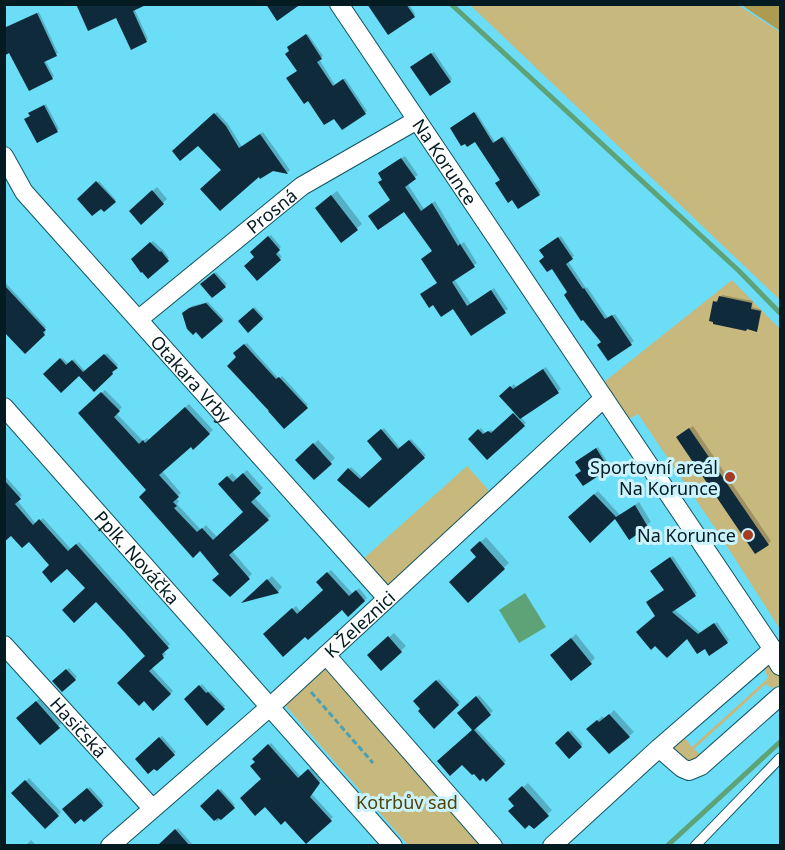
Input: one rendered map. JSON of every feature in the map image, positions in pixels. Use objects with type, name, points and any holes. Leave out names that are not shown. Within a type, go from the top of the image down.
[{"type":"street","name":"Na Korunce","points":[[339,4],[772,648],[780,666]]},
{"type":"street","name":"Prosná","points":[[139,319],[302,186],[417,120]]},
{"type":"street","name":"Otakara Vrby","points":[[4,156],[24,192],[387,598]]},
{"type":"street","name":"K Železnici","points":[[110,846],[300,680],[604,398]]},
{"type":"street","name":"Pplk. Nováčka","points":[[4,407],[393,846]]},
{"type":"street","name":"Hasičská","points":[[4,645],[153,808]]},
{"type":"street","points":[[552,846],[772,648]]},
{"type":"street","points":[[326,655],[493,846]]},
{"type":"street","points":[[659,748],[682,768],[689,771],[701,766],[780,696]]},
{"type":"lane","points":[[694,846],[780,758]]},
{"type":"path","points":[[300,680],[373,763]]},
{"type":"green space","points":[[470,5],[738,5],[780,32],[780,300]]},
{"type":"green space","name":"Sportovní areál Na Korunce","points":[[732,280],[780,329],[780,629],[638,414],[629,419],[604,382]]},
{"type":"green space","points":[[467,466],[486,487],[488,496],[386,585],[362,560]]},
{"type":"green space","points":[[762,663],[776,670],[780,684],[773,688],[766,684],[694,749],[704,758],[692,764],[674,751],[673,747],[682,734],[692,747],[768,678]]},
{"type":"green space","name":"Kotrbův sad","points":[[325,668],[482,845],[408,845],[284,704]]},
{"type":"shaded area","points":[[741,5],[780,5],[780,31],[743,6]]},
{"type":"shaded area","points":[[525,593],[546,627],[519,643],[499,610]]},
{"type":"building","points":[[76,4],[148,4],[133,11],[147,42],[131,50],[116,18],[88,31]]},
{"type":"building","points":[[266,4],[301,4],[277,21]]},
{"type":"building","points":[[367,4],[406,4],[415,17],[388,35]]},
{"type":"building","points":[[37,13],[57,56],[44,62],[53,79],[29,91],[9,53],[4,56],[4,28]]},
{"type":"building","points":[[306,34],[322,59],[317,62],[333,86],[343,79],[366,114],[342,130],[334,119],[324,125],[308,101],[304,104],[286,78],[297,71],[285,54],[289,51],[287,47]]},
{"type":"building","points":[[431,53],[451,82],[430,96],[410,67]]},
{"type":"building","points":[[44,105],[58,132],[37,143],[24,119],[30,116],[28,113]]},
{"type":"building","points":[[474,112],[493,143],[502,137],[540,195],[518,209],[512,200],[508,203],[495,183],[500,180],[475,142],[467,147],[465,144],[461,146],[450,128]]},
{"type":"building","points":[[214,113],[226,126],[239,148],[260,134],[288,174],[273,171],[260,179],[259,177],[220,211],[200,189],[221,170],[198,146],[180,161],[172,151]]},
{"type":"building","points":[[401,158],[416,179],[405,187],[421,211],[432,203],[458,246],[460,244],[475,267],[452,282],[467,306],[491,290],[506,313],[471,336],[453,309],[441,317],[433,305],[429,308],[420,294],[437,283],[421,259],[432,251],[404,212],[378,230],[368,216],[390,200],[378,182],[382,180],[378,173]]},
{"type":"building","points":[[96,181],[116,202],[104,212],[101,209],[92,216],[77,199]]},
{"type":"building","points":[[152,190],[164,204],[141,225],[129,211]]},
{"type":"building","points":[[331,195],[358,230],[341,243],[315,208]]},
{"type":"building","points":[[268,236],[280,250],[276,254],[281,260],[257,281],[244,266],[254,257],[250,252]]},
{"type":"building","points":[[558,237],[573,259],[566,264],[583,289],[605,319],[612,315],[632,345],[608,361],[597,345],[601,342],[583,320],[581,321],[564,295],[567,292],[552,269],[547,272],[539,261],[544,257],[539,250]]},
{"type":"building","points":[[150,242],[169,261],[148,279],[131,259]]},
{"type":"building","points":[[214,273],[226,287],[212,298],[200,284]]},
{"type":"building","points":[[4,285],[46,330],[43,332],[45,335],[25,354],[4,332]]},
{"type":"building","points":[[719,296],[752,303],[751,309],[761,311],[757,332],[713,324],[709,321],[713,301],[717,302]]},
{"type":"building","points":[[206,303],[223,321],[202,339],[196,332],[193,335],[187,329],[182,313],[189,308]]},
{"type":"building","points":[[253,308],[263,319],[248,333],[238,321]]},
{"type":"building","points":[[244,344],[276,379],[279,377],[308,408],[284,429],[227,366],[236,357],[233,353]]},
{"type":"building","points":[[104,354],[118,368],[94,392],[79,376],[61,393],[43,374],[60,358],[66,365],[72,360],[83,372]]},
{"type":"building","points":[[543,369],[559,393],[520,419],[499,396],[510,386],[513,389]]},
{"type":"building","points":[[101,392],[120,411],[114,417],[139,444],[143,440],[145,443],[185,407],[210,434],[193,450],[191,447],[159,475],[179,497],[173,502],[177,506],[174,508],[197,532],[202,528],[213,540],[243,512],[218,484],[227,476],[233,482],[243,473],[261,493],[251,502],[269,520],[229,555],[250,579],[230,597],[212,580],[219,574],[200,551],[193,558],[139,497],[146,490],[78,413]]},
{"type":"building","points":[[513,413],[525,426],[487,460],[468,439],[478,429],[483,434],[488,431],[491,433]]},
{"type":"building","points":[[689,428],[769,545],[755,554],[676,437]]},
{"type":"building","points":[[381,429],[398,449],[409,440],[425,458],[369,508],[337,480],[348,468],[360,479],[382,459],[367,441]]},
{"type":"building","points":[[313,443],[332,464],[314,480],[295,460]]},
{"type":"building","points":[[596,448],[609,469],[583,486],[575,475],[581,471],[575,462]]},
{"type":"building","points":[[4,480],[21,499],[15,504],[33,525],[39,519],[68,551],[76,544],[169,648],[162,654],[164,658],[149,671],[171,694],[153,711],[144,701],[139,706],[117,683],[145,656],[125,633],[96,602],[74,623],[62,610],[85,588],[67,569],[51,583],[42,572],[49,565],[29,542],[22,548],[11,536],[4,542]]},
{"type":"building","points":[[594,494],[616,517],[635,505],[648,527],[629,540],[615,519],[590,543],[568,517]]},
{"type":"building","points":[[480,541],[505,569],[468,603],[449,582],[476,557],[470,550]]},
{"type":"building","points":[[670,557],[696,596],[672,612],[698,634],[714,623],[728,643],[709,656],[705,649],[697,654],[687,639],[667,658],[655,646],[651,650],[636,632],[655,616],[646,602],[664,590],[650,571]]},
{"type":"building","points":[[327,572],[349,596],[356,590],[365,601],[348,617],[342,610],[308,640],[305,637],[283,657],[263,634],[292,608],[297,614],[323,590],[316,582]]},
{"type":"building","points":[[267,579],[279,593],[241,603]]},
{"type":"building","points":[[388,636],[402,652],[381,671],[367,655]]},
{"type":"building","points":[[571,638],[592,664],[571,681],[550,655]]},
{"type":"building","points":[[66,669],[76,680],[62,692],[52,681]]},
{"type":"building","points":[[436,680],[459,705],[434,729],[418,711],[420,709],[413,701]]},
{"type":"building","points":[[199,685],[225,709],[207,726],[184,699]]},
{"type":"building","points":[[476,696],[491,715],[474,730],[505,764],[486,782],[483,778],[480,781],[462,765],[450,776],[437,761],[472,730],[457,713]]},
{"type":"building","points":[[36,701],[60,728],[40,745],[16,718]]},
{"type":"building","points":[[609,714],[630,737],[609,754],[586,729]]},
{"type":"building","points":[[568,731],[582,747],[569,759],[555,743]]},
{"type":"building","points":[[159,737],[175,755],[157,771],[154,769],[148,774],[135,759]]},
{"type":"building","points":[[268,744],[298,778],[308,769],[320,783],[310,797],[332,821],[306,844],[285,821],[281,825],[265,807],[255,816],[240,798],[261,779],[250,766],[255,762],[252,759]]},
{"type":"building","points":[[25,780],[59,816],[45,829],[11,793]]},
{"type":"building","points":[[522,786],[549,816],[534,829],[529,825],[525,829],[508,811],[514,806],[508,799]]},
{"type":"building","points":[[87,788],[103,806],[84,822],[81,819],[75,824],[62,809]]},
{"type":"building","points":[[218,789],[235,808],[221,820],[218,818],[214,821],[200,806]]},
{"type":"building","points":[[175,829],[190,846],[157,846]]},
{"type":"waterway","points":[[451,4],[739,271],[780,313]]},
{"type":"waterway","points":[[667,846],[780,742]]},
{"type":"place","name":"Sportovní areál Na Korunce","points":[[730,477]]},
{"type":"place","name":"Na Korunce","points":[[748,535]]}]
